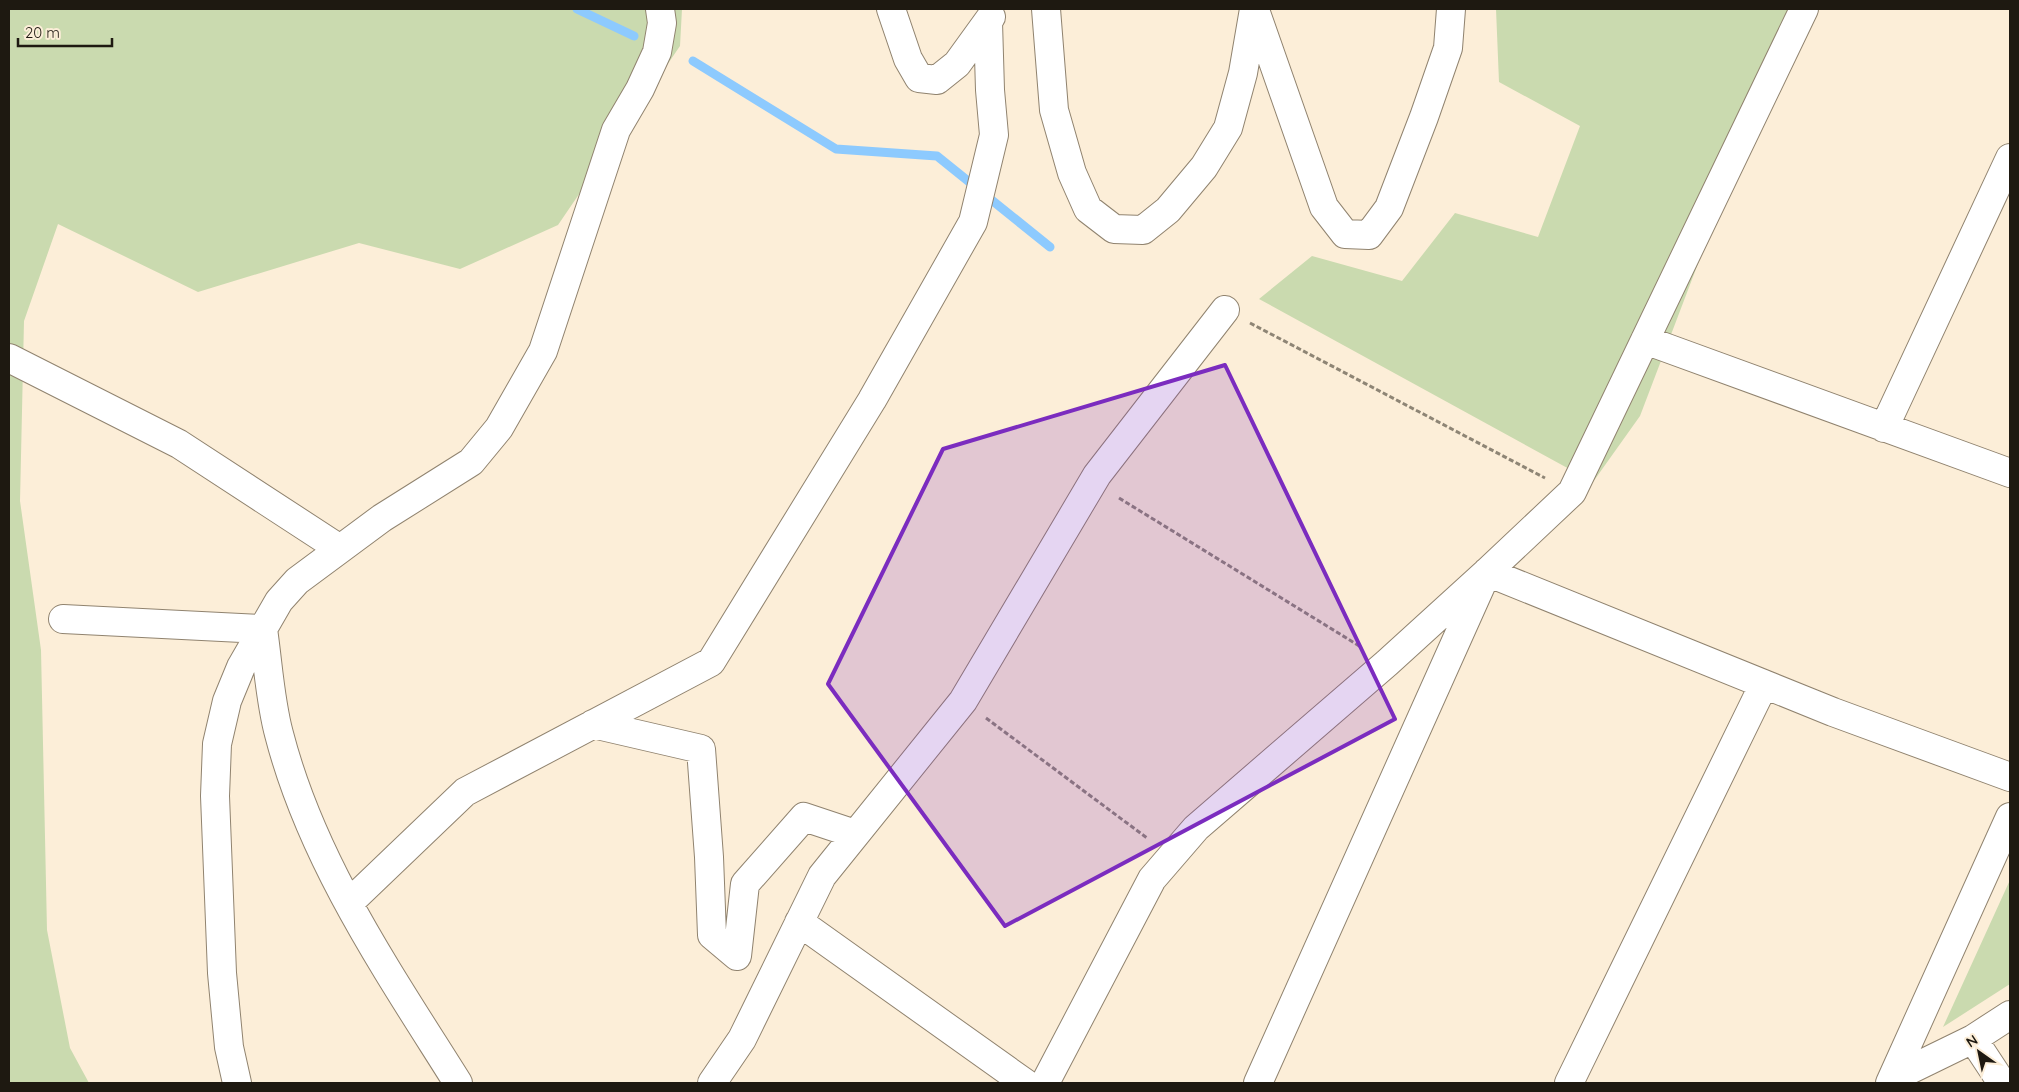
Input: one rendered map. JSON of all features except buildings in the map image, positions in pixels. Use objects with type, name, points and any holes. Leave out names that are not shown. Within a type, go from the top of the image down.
[{"type":"street","points":[[236,1083],[229,1046],[222,973],[215,796],[217,744],[227,701],[241,667],[279,601],[297,581],[382,518],[471,462],[499,428],[543,351],[616,130],[640,89],[657,52],[662,23],[660,9]]},
{"type":"street","points":[[891,9],[908,59],[919,78],[937,80],[957,64],[992,15]]},
{"type":"street","points":[[1046,9],[1054,110],[1072,172],[1080,191],[1088,209],[1114,229],[1142,230],[1168,210],[1204,167],[1228,128],[1243,74],[1254,9]]},
{"type":"street","points":[[1254,9],[1324,207],[1345,234],[1370,236],[1389,208],[1424,117],[1448,48],[1451,9]]},
{"type":"street","points":[[1045,1083],[1152,879],[1171,856],[1196,828],[1387,663],[1488,572],[1572,492],[1804,9]]},
{"type":"street","points":[[348,903],[465,792],[711,662],[872,400],[973,222],[994,135],[990,90],[992,15]]},
{"type":"street","points":[[1884,428],[2010,158]]},
{"type":"street","points":[[712,1083],[742,1039],[822,876],[963,701],[1093,482],[1225,310]]},
{"type":"street","points":[[1645,340],[2010,473]]},
{"type":"street","points":[[9,358],[179,444],[340,549]]},
{"type":"street","points":[[1488,572],[1833,712],[2010,777]]},
{"type":"street","points":[[1266,1081],[1488,572]]},
{"type":"street","points":[[63,619],[263,629]]},
{"type":"street","points":[[263,629],[278,732],[297,793],[324,857],[348,903],[391,976],[458,1083]]},
{"type":"street","points":[[1569,1083],[1764,684]]},
{"type":"street","points":[[593,724],[701,749],[709,857],[712,935],[737,956],[746,884],[804,817],[855,834]]},
{"type":"street","points":[[1891,1081],[2010,817]]},
{"type":"street","points":[[799,922],[1025,1083]]},
{"type":"street","points":[[1891,1081],[1973,1039],[2010,1015]]},
{"type":"street","points":[[1973,1039],[2002,1083]]},
{"type":"path","points":[[1225,310],[1572,492]]},
{"type":"path","points":[[1093,482],[1387,663]]},
{"type":"path","points":[[963,701],[1171,856]]},
{"type":"highlighted area","points":[[1225,365],[1395,719],[1005,926],[828,684],[943,449]]},
{"type":"green space","points":[[9,9],[682,9],[680,46],[558,225],[460,269],[359,243],[198,292],[58,224],[24,321],[20,501],[41,650],[47,930],[70,1048],[89,1083],[9,1083]]},
{"type":"green space","points":[[1496,9],[1806,9],[1699,261],[1640,416],[1593,482],[1259,299],[1312,256],[1402,281],[1455,213],[1538,237],[1580,126],[1499,82]]},
{"type":"green space","points":[[2010,880],[2010,984],[1943,1027]]},
{"type":"waterway","points":[[577,9],[634,36]]},
{"type":"waterway","points":[[693,61],[836,149],[937,156],[1050,247]]}]
